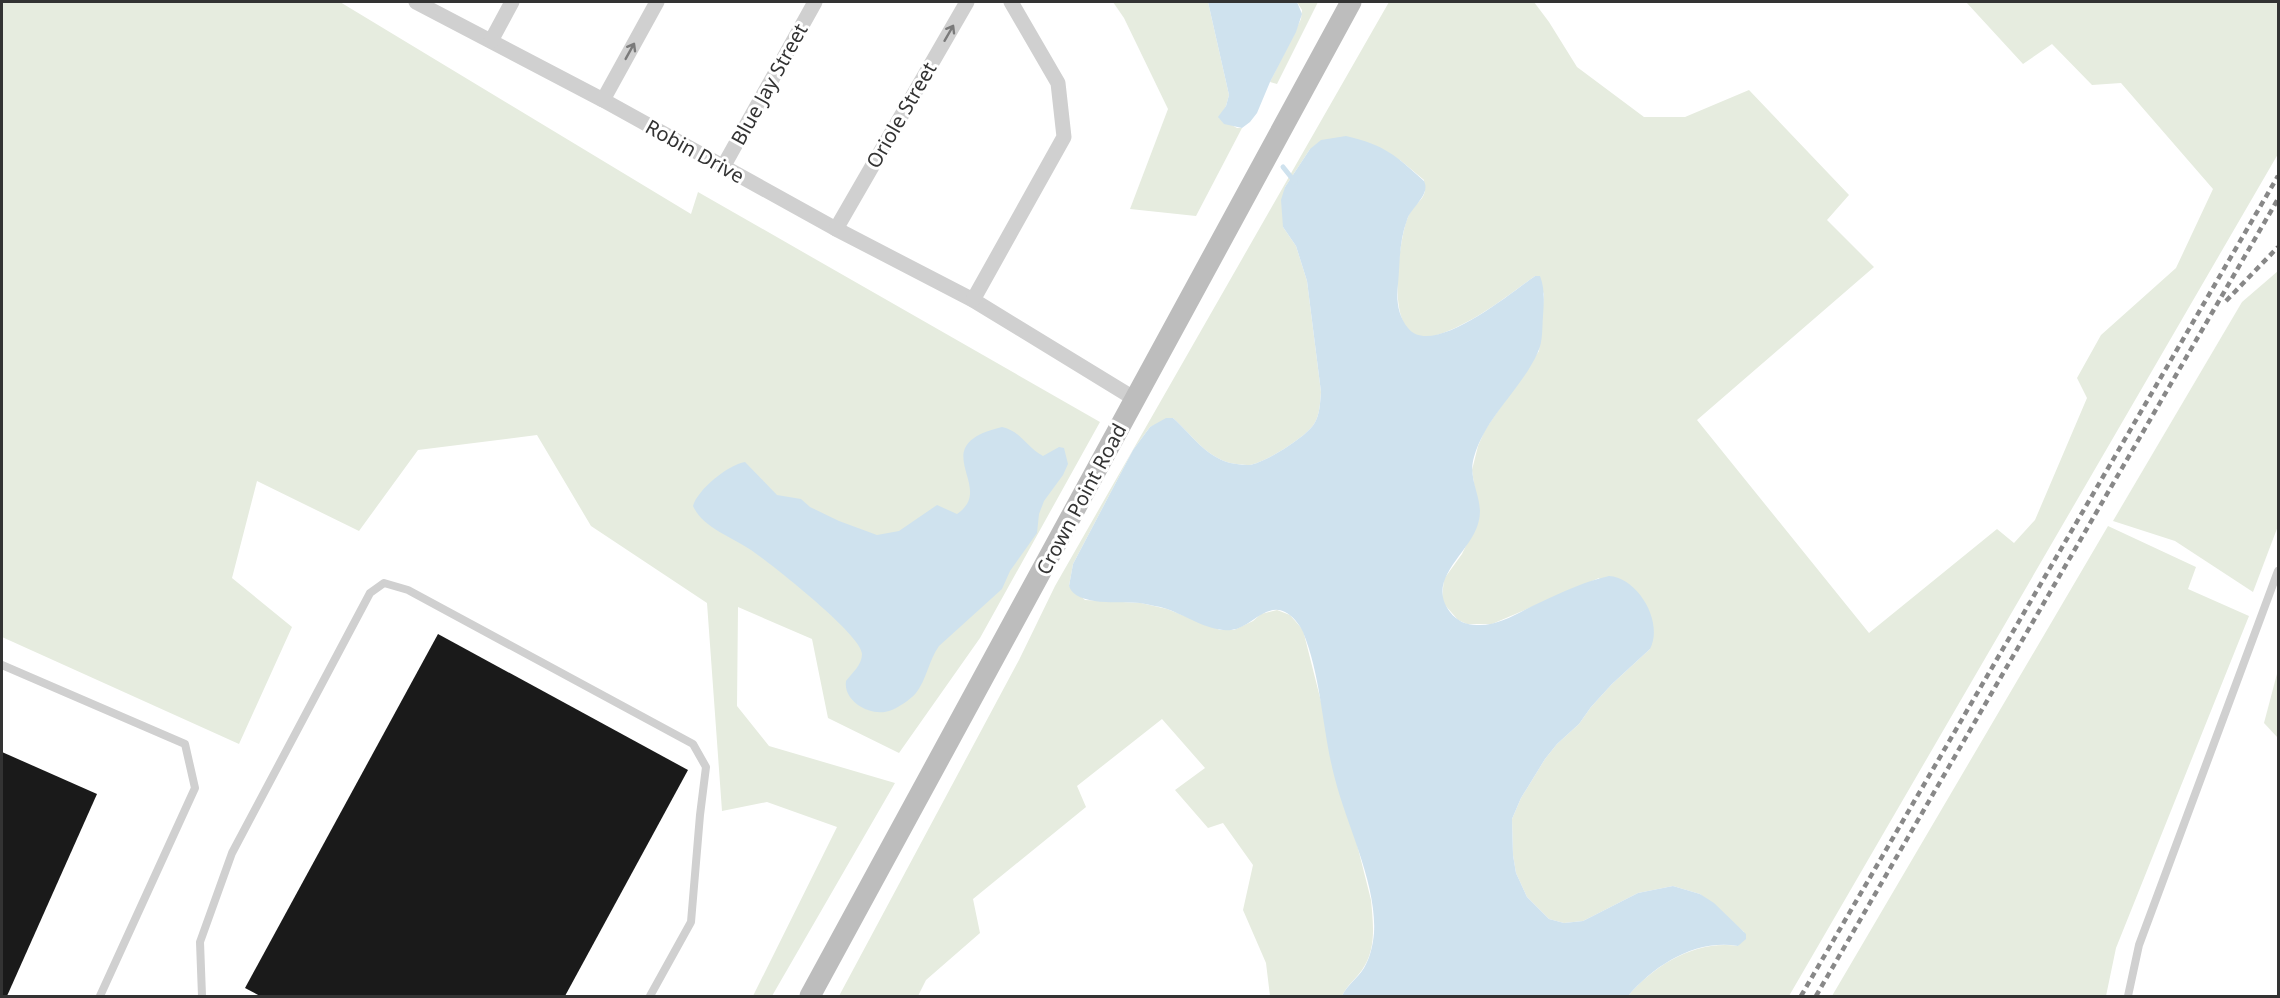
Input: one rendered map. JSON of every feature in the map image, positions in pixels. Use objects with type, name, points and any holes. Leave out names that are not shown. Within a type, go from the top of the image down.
[{"type":"main road","name":"Crown Point Road","points":[[810,996],[1351,2]]},
{"type":"street","name":"Robin Drive","points":[[416,2],[603,100],[836,229],[973,300],[1135,399]]},
{"type":"street","points":[[491,41],[512,2]]},
{"type":"street","points":[[603,100],[657,2]]},
{"type":"street","name":"Blue Jay Street","points":[[723,167],[815,2]]},
{"type":"street","name":"Oriole Street","points":[[836,229],[967,2]]},
{"type":"street","points":[[973,300],[1064,137],[1058,83],[1011,2]]},
{"type":"lane","points":[[2127,996],[2139,945],[2278,571]]},
{"type":"lane","points":[[202,996],[200,942],[232,853],[370,593],[384,583],[408,590],[693,744],[706,767],[691,922],[650,996]]},
{"type":"lane","points":[[2,665],[185,744],[195,788],[100,996]]},
{"type":"shaded area","points":[[2,2],[340,2],[691,214],[698,192],[1100,422],[980,638],[899,753],[828,718],[812,639],[738,607],[737,706],[769,746],[895,783],[772,996],[753,996],[837,827],[767,802],[722,811],[707,603],[591,526],[537,435],[418,450],[359,531],[257,481],[232,578],[292,627],[239,744],[2,637]]},
{"type":"shaded area","points":[[1113,2],[1208,2],[1229,95],[1219,118],[1237,128],[1242,128],[1196,216],[1130,209],[1168,109],[1124,18]]},
{"type":"shaded area","points":[[1297,2],[1318,2],[1277,84],[1270,82],[1301,19],[1302,10]]},
{"type":"shaded area","points":[[1389,2],[1534,2],[1577,67],[1644,117],[1685,117],[1749,90],[1849,195],[1827,220],[1874,267],[1697,420],[1869,633],[1997,529],[2014,543],[2035,520],[2087,398],[2077,378],[2101,335],[2176,268],[2213,189],[2121,83],[2092,85],[2052,44],[2023,64],[1966,2],[2278,2],[2278,154],[1789,996],[1628,996],[1651,974],[1677,957],[1706,947],[1738,946],[1744,932],[1700,894],[1673,886],[1638,893],[1583,921],[1564,923],[1549,919],[1527,897],[1516,873],[1512,819],[1521,798],[1557,744],[1579,724],[1612,684],[1650,649],[1599,578],[1492,624],[1467,624],[1458,620],[1442,598],[1444,579],[1462,554],[1479,519],[1472,470],[1478,446],[1485,430],[1539,351],[1544,294],[1535,276],[1488,309],[1451,330],[1420,337],[1408,330],[1401,317],[1398,299],[1399,260],[1406,221],[1424,194],[1424,180],[1400,160],[1310,149],[1285,187],[1283,227],[1296,246],[1307,281],[1321,392],[1316,420],[1303,436],[1284,449],[1265,460],[1249,465],[1221,460],[1199,444],[1173,418],[1150,427],[1133,450],[1073,564],[1069,586],[1085,600],[1141,603],[1167,609],[1220,630],[1234,630],[1253,621],[1261,614],[1277,610],[1290,615],[1303,630],[1371,900],[1373,936],[1367,962],[1342,996],[1270,996],[1266,963],[1243,910],[1253,865],[1223,823],[1208,828],[1175,790],[1205,768],[1162,719],[1077,786],[1086,807],[973,899],[980,933],[926,980],[918,996],[839,996],[1019,660],[1055,586]]},
{"type":"shaded area","points":[[2278,271],[2278,526],[2253,592],[2175,541],[2113,521],[2242,302]]},
{"type":"shaded area","points":[[2108,526],[2196,567],[2188,589],[2249,616],[2116,948],[2106,996],[1832,996]]},
{"type":"shaded area","points":[[2278,670],[2278,738],[2264,723]]},
{"type":"water","points":[[1208,2],[1297,2],[1302,14],[1296,32],[1257,113],[1242,128],[1224,124],[1218,117],[1226,106],[1229,95]]},
{"type":"water","points":[[1346,136],[1371,143],[1389,152],[1424,181],[1425,191],[1409,215],[1402,236],[1400,252],[1398,302],[1400,313],[1408,328],[1419,335],[1435,335],[1453,329],[1491,308],[1535,276],[1540,276],[1542,281],[1544,301],[1540,348],[1523,379],[1479,442],[1472,465],[1480,512],[1479,520],[1475,532],[1446,576],[1443,588],[1444,600],[1450,612],[1462,622],[1486,625],[1510,617],[1574,587],[1609,576],[1630,584],[1646,603],[1654,626],[1650,649],[1612,684],[1579,724],[1557,744],[1521,798],[1512,819],[1516,873],[1527,897],[1549,919],[1564,923],[1583,921],[1638,893],[1673,886],[1700,894],[1714,903],[1746,934],[1746,939],[1738,946],[1706,946],[1677,957],[1651,974],[1628,996],[1342,996],[1368,960],[1374,938],[1374,914],[1366,875],[1335,779],[1314,668],[1300,626],[1285,612],[1271,610],[1238,628],[1215,629],[1160,607],[1140,603],[1090,600],[1073,593],[1069,586],[1073,564],[1133,450],[1150,427],[1166,418],[1173,418],[1199,444],[1221,460],[1249,465],[1265,460],[1284,449],[1303,436],[1314,424],[1319,413],[1321,392],[1307,281],[1296,246],[1283,227],[1281,200],[1285,187],[1310,149],[1321,140]]},
{"type":"water","points":[[1002,427],[1014,432],[1043,456],[1059,447],[1064,448],[1068,464],[1044,501],[1039,514],[1037,533],[1010,571],[1002,589],[939,646],[916,693],[904,704],[889,711],[867,710],[849,695],[846,681],[859,665],[862,654],[858,645],[832,616],[751,550],[711,526],[693,506],[701,492],[714,479],[730,468],[745,462],[777,495],[801,499],[810,507],[839,521],[877,535],[899,531],[937,505],[957,514],[967,503],[970,492],[963,456],[967,445],[979,435]]},
{"type":"building","points":[[438,634],[688,770],[565,996],[260,996],[245,988]]},
{"type":"building","points":[[2,752],[97,794],[7,996],[2,996]]},
{"type":"waterway","points":[[1283,167],[1295,182]]},
{"type":"railway","points":[[1801,996],[2278,176]]},
{"type":"railway","points":[[1816,996],[2278,199]]},
{"type":"railway","points":[[2226,301],[2278,247]]}]
